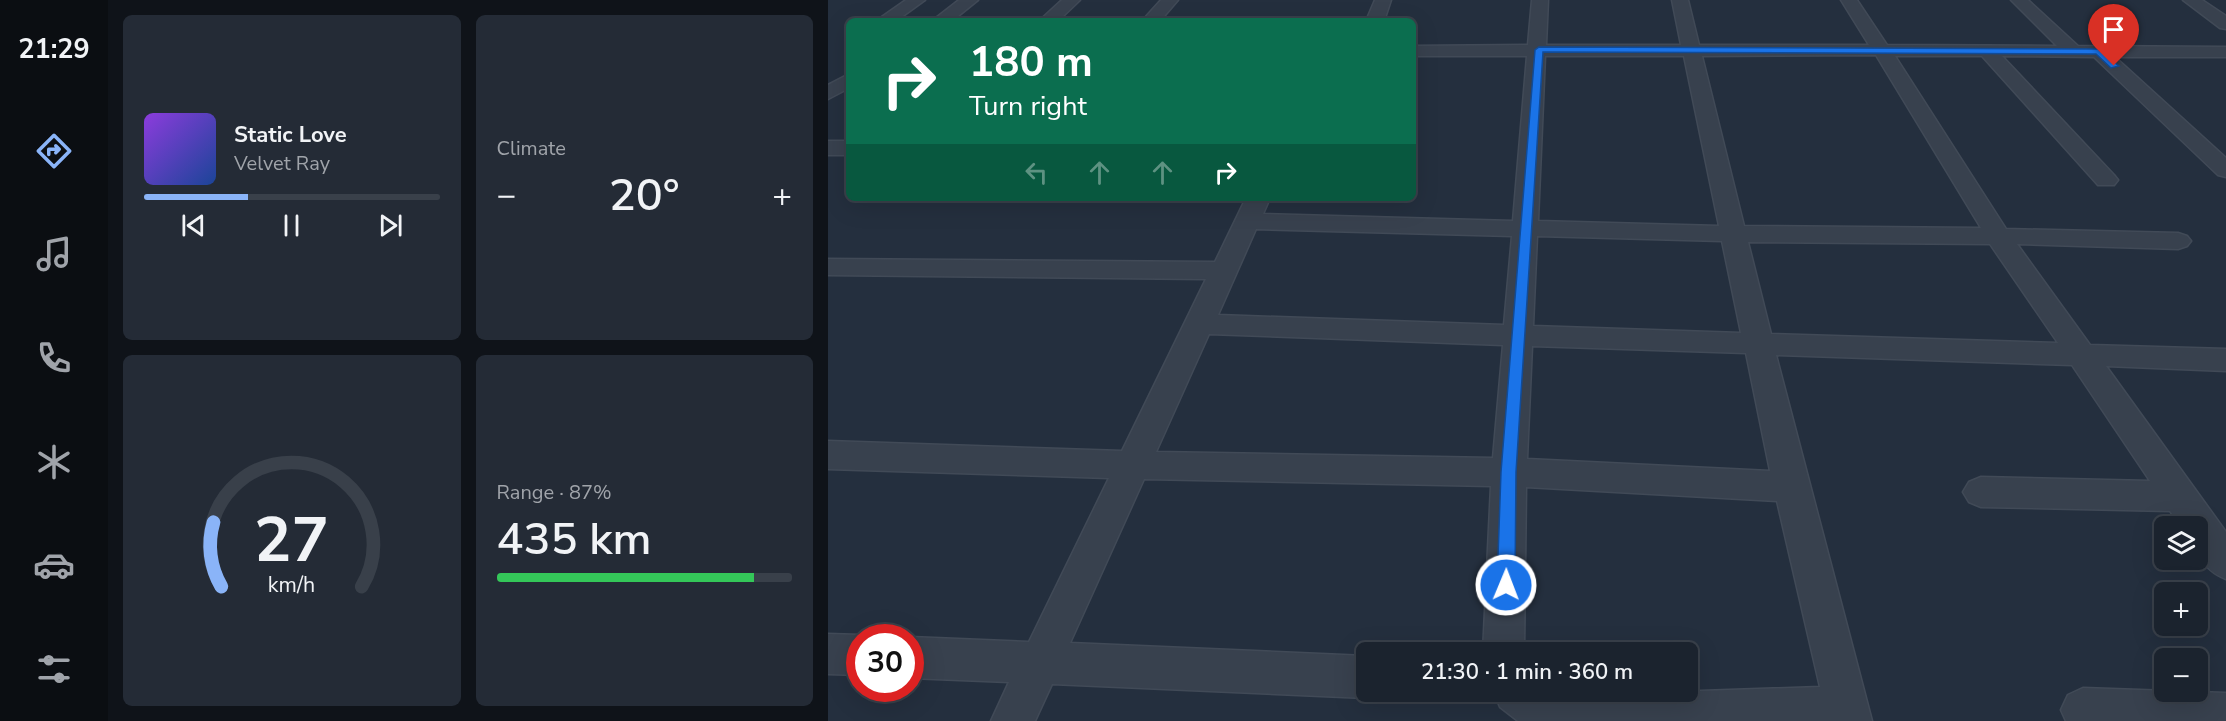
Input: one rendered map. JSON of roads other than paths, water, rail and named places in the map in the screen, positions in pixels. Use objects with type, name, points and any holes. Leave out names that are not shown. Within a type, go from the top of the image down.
[{"type":"street","points":[[890,18],[917,0]]},
{"type":"street","points":[[945,18],[970,0]]},
{"type":"street","points":[[1051,18],[1072,0]]},
{"type":"street","points":[[1154,18],[1170,0]]},
{"type":"street","points":[[1376,18],[1383,0]]},
{"type":"street","points":[[1504,642],[1509,472],[1539,50],[1540,0]]},
{"type":"street","points":[[1528,702],[1550,718],[1848,715],[1791,486],[1680,0]]},
{"type":"street","points":[[1849,0],[1998,236],[2226,562]]},
{"type":"street","points":[[2019,0],[2073,51]]},
{"type":"street","points":[[2191,0],[2226,24]]},
{"type":"street","points":[[1416,51],[1692,49],[2225,53]]},
{"type":"street","points":[[1987,51],[2106,180]]},
{"type":"street","points":[[2098,51],[2226,170]]},
{"type":"street","points":[[828,75],[846,78]]},
{"type":"street","points":[[828,93],[846,80]]},
{"type":"street","points":[[828,148],[846,148]]},
{"type":"street","points":[[1013,721],[1252,209],[1526,229],[2178,241]]},
{"type":"street","points":[[828,267],[1222,271]]},
{"type":"street","points":[[1199,324],[2226,360]]},
{"type":"street","points":[[828,455],[1134,465],[1509,472],[1791,486]]},
{"type":"street","points":[[1981,492],[2180,496]]},
{"type":"street","points":[[828,654],[846,655]]},
{"type":"street","points":[[924,658],[1356,677]]},
{"type":"street","points":[[2083,710],[2226,716]]}]
